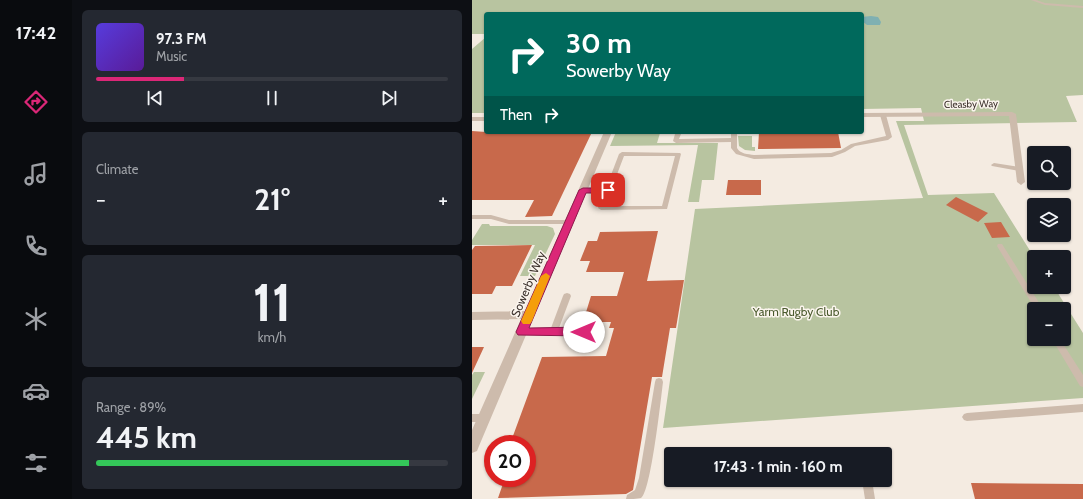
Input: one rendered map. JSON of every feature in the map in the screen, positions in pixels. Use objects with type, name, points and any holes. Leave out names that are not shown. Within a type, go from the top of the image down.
[{"type":"street","points":[[1011,104],[1012,114]]},
{"type":"street","name":"Cleasby Way","points":[[864,115],[1012,114],[1021,182]]},
{"type":"street","points":[[472,119],[484,118]]},
{"type":"street","name":"Sowerby Way","points":[[472,446],[607,134]]},
{"type":"street","points":[[472,316],[529,316]]},
{"type":"lane","points":[[1032,0],[1045,4],[1083,7]]},
{"type":"lane","points":[[734,134],[732,148],[735,152],[754,157],[832,155],[843,151],[852,145],[886,139],[889,137],[884,115]]},
{"type":"lane","points":[[678,134],[676,140],[733,140]]},
{"type":"lane","points":[[622,154],[678,154],[665,208],[601,208],[608,190],[622,154]]},
{"type":"lane","points":[[994,165],[1019,169]]},
{"type":"lane","points":[[583,190],[608,190]]},
{"type":"lane","points":[[472,217],[491,217],[509,222],[569,222]]},
{"type":"lane","points":[[1000,246],[1035,302]]},
{"type":"lane","points":[[554,332],[567,296]]},
{"type":"lane","points":[[522,332],[584,332]]},
{"type":"lane","points":[[1060,346],[1083,383]]},
{"type":"lane","points":[[631,499],[639,493],[644,478],[659,382]]},
{"type":"lane","points":[[967,417],[1083,408]]},
{"type":"lane","points":[[472,418],[484,418]]},
{"type":"lane","points":[[868,487],[870,499]]},
{"type":"green space","name":"Yarm Rugby Club","points":[[472,0],[1083,0],[1083,95],[1066,96],[1077,122],[904,125],[928,195],[994,193],[1030,250],[1027,250],[1027,294],[1058,294],[1063,302],[1027,302],[1027,346],[1071,346],[1071,314],[1083,333],[1083,398],[663,428],[695,209],[923,198],[896,121],[924,121],[921,108],[864,109],[864,12],[484,12],[484,34],[472,34]]},
{"type":"green space","points":[[484,39],[484,113],[472,113],[472,49]]},
{"type":"green space","points":[[615,134],[660,134],[657,143],[718,143],[714,180],[702,180],[699,202],[688,202],[698,145],[610,146]]},
{"type":"green space","points":[[738,136],[752,136],[752,147],[755,147],[755,151],[745,150],[739,146]]},
{"type":"green space","points":[[482,224],[489,224],[490,226],[547,226],[553,228],[555,234],[535,276],[520,276],[535,245],[472,245],[472,240]]},
{"type":"green space","points":[[474,372],[485,372],[472,399],[472,375]]},
{"type":"water","points":[[864,17],[878,17],[881,22],[880,25],[867,25],[864,23]]},
{"type":"building","points":[[472,131],[484,132],[484,134],[591,134],[552,216],[525,217],[534,200],[472,200]]},
{"type":"building","points":[[759,134],[838,134],[841,148],[758,149]]},
{"type":"building","points":[[728,180],[761,180],[761,195],[726,195]]},
{"type":"building","points":[[956,197],[988,213],[978,222],[946,205]]},
{"type":"building","points":[[1001,222],[1010,237],[992,238],[984,223]]},
{"type":"building","points":[[658,231],[647,281],[684,280],[676,328],[670,328],[662,377],[652,377],[633,490],[626,494],[498,498],[502,487],[536,487],[536,435],[513,435],[542,357],[606,356],[614,328],[609,328],[611,322],[583,322],[591,296],[617,296],[624,272],[586,272],[590,261],[580,261],[588,241],[597,241],[600,232]]},
{"type":"building","points":[[532,245],[512,286],[496,286],[492,294],[472,294],[472,250],[475,246]]},
{"type":"building","points":[[472,347],[484,347],[472,373]]},
{"type":"building","points":[[971,483],[1083,484],[1083,499],[975,499]]},
{"type":"slow traffic","points":[[527,321],[546,276]]},
{"type":"route","points":[[584,332],[522,332],[583,190],[608,190]]}]
